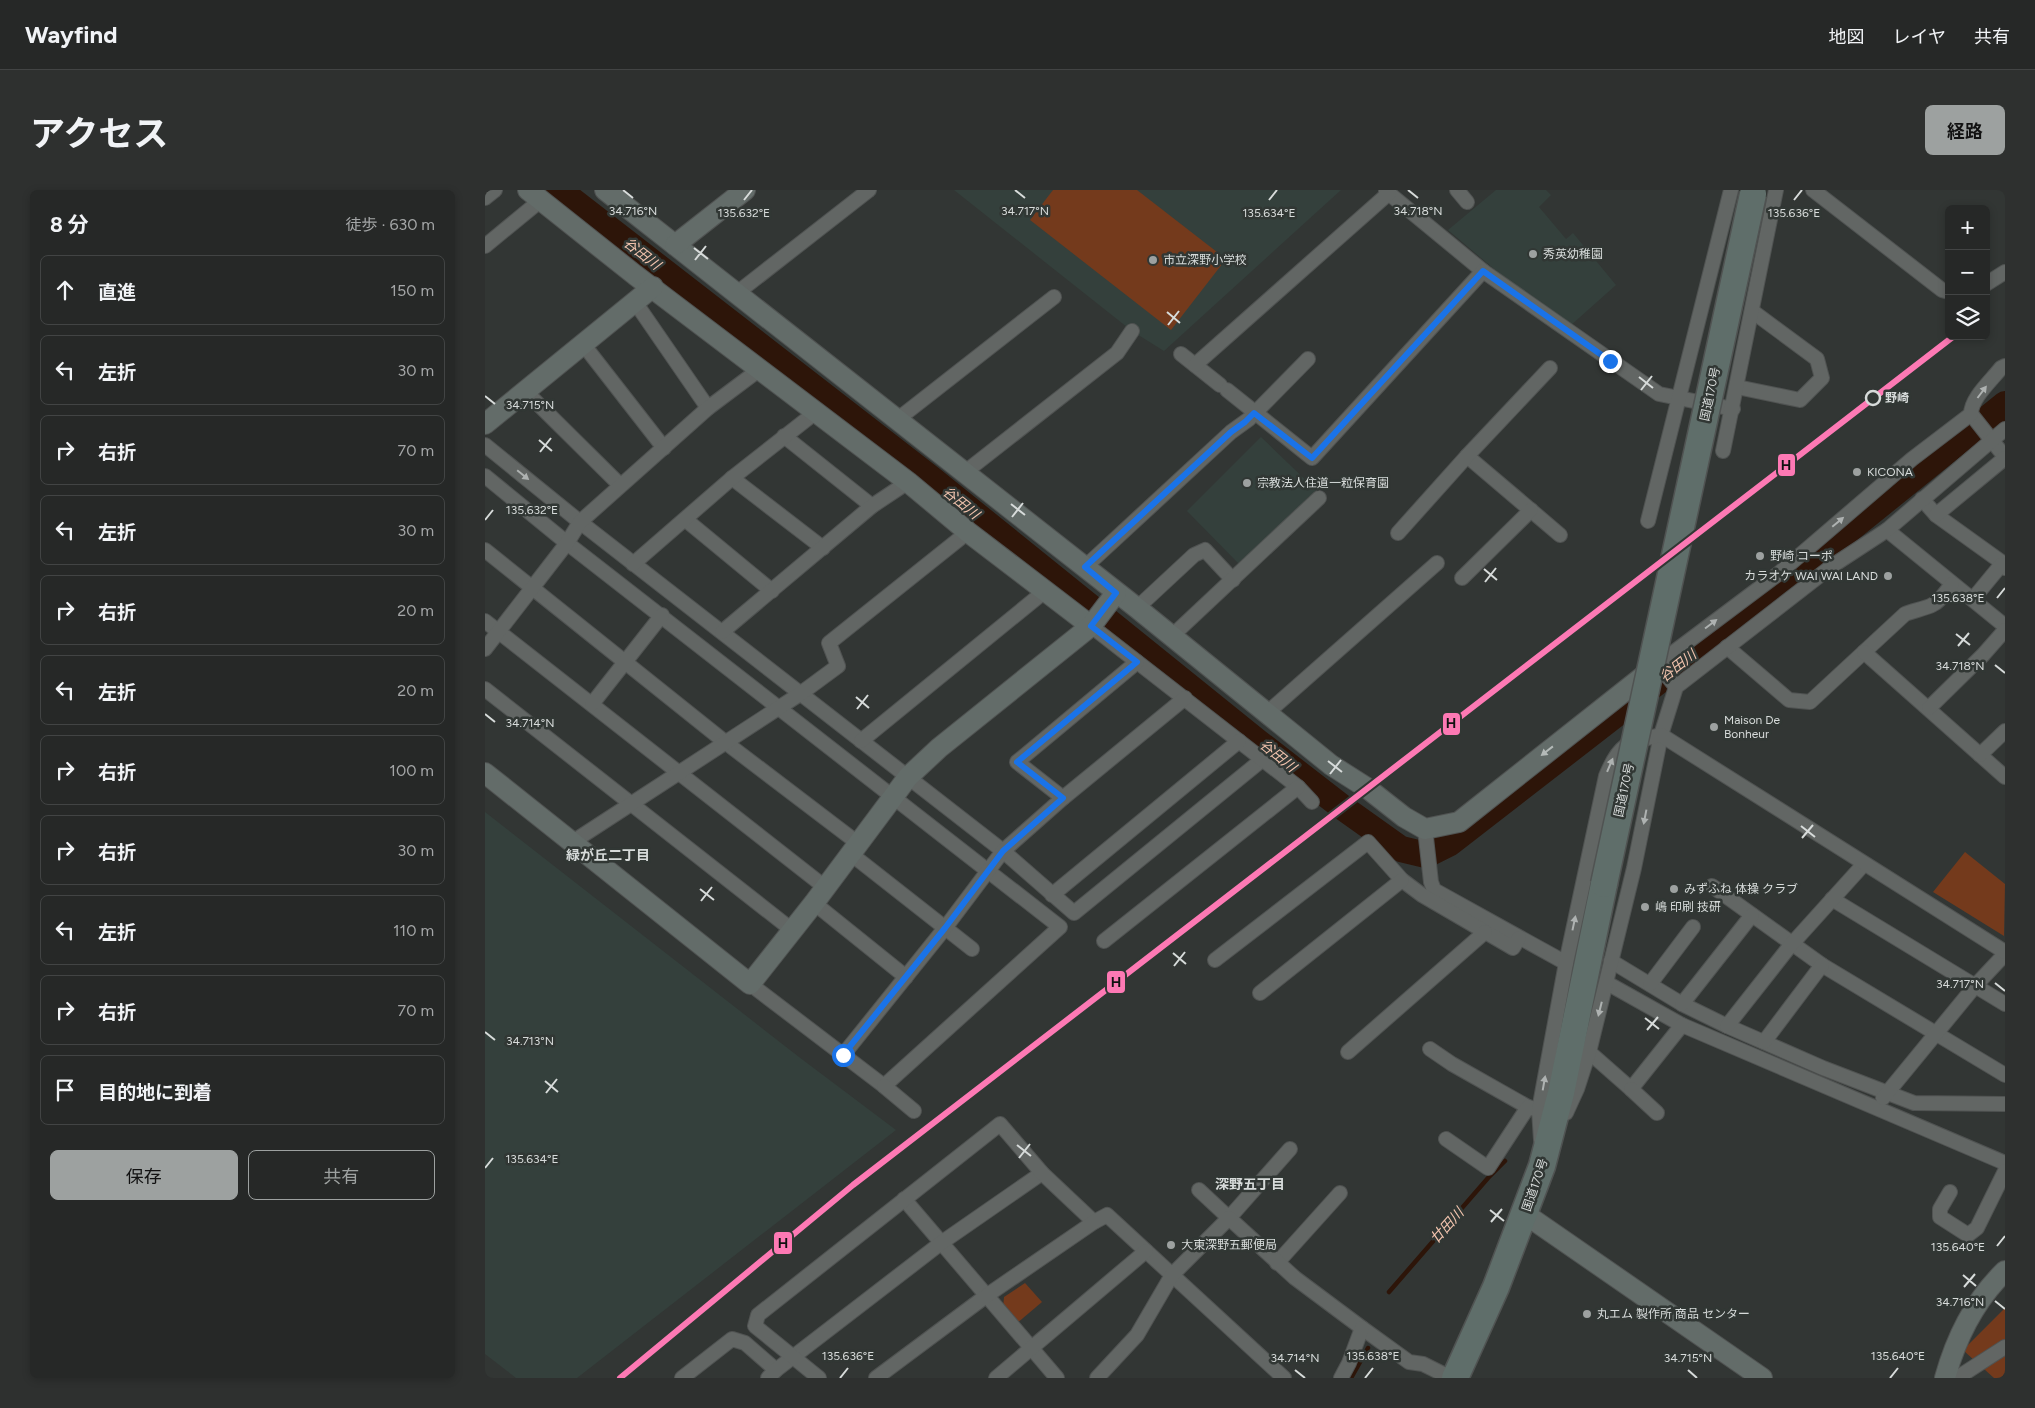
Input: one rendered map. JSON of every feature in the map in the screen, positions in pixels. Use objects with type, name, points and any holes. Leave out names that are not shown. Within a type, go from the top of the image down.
[{"type":"highway","name":"国道170号","points":[[1453,1378],[1496,1287],[1525,1214],[1542,1166],[1561,1093],[1604,884],[1754,191]]},
{"type":"street","points":[[485,198],[495,190]]},
{"type":"street","points":[[605,190],[1137,608],[1331,765],[1367,788],[1404,817],[1425,828],[1459,822],[1658,664],[1778,574],[1912,459],[1973,417]]},
{"type":"street","points":[[675,245],[745,190]]},
{"type":"street","points":[[737,293],[869,190]]},
{"type":"street","points":[[1457,190],[1467,202]]},
{"type":"street","points":[[1813,190],[1945,291]]},
{"type":"street","points":[[1723,452],[1752,311],[1754,191]]},
{"type":"street","points":[[1648,521],[1725,220],[1754,191]]},
{"type":"street","points":[[1195,365],[1387,192],[1483,271],[1659,394],[1733,409]]},
{"type":"street","points":[[485,246],[534,195],[908,482],[967,532],[1185,698],[1298,787],[1312,802]]},
{"type":"street","points":[[1181,354],[1223,388],[1250,418],[1312,458],[1483,271]]},
{"type":"street","points":[[1990,281],[2005,272]]},
{"type":"street","points":[[485,424],[653,288]]},
{"type":"street","points":[[898,419],[1054,297]]},
{"type":"street","points":[[635,302],[708,408]]},
{"type":"street","points":[[1737,387],[1799,400],[1822,378],[1817,359],[1752,311]]},
{"type":"street","points":[[964,473],[1117,353],[1132,331]]},
{"type":"street","points":[[583,344],[664,448]]},
{"type":"street","points":[[1085,567],[1231,432],[1250,418],[1308,359]]},
{"type":"street","points":[[1936,515],[2005,457],[1973,417],[1971,407],[1981,392],[2001,368],[2005,366]]},
{"type":"street","points":[[1397,533],[1550,368]]},
{"type":"street","points":[[485,649],[567,543],[580,522],[708,408],[759,369]]},
{"type":"street","points":[[525,391],[620,485]]},
{"type":"street","points":[[633,564],[686,520],[732,478],[816,412]]},
{"type":"street","points":[[1542,1166],[1577,1088],[1589,1052],[1634,868],[1661,734],[1676,687],[1832,566],[1887,530],[1989,437],[2005,430]]},
{"type":"street","points":[[784,436],[872,506]]},
{"type":"street","points":[[485,445],[633,564],[1003,851],[1074,913],[1263,759]]},
{"type":"street","points":[[1467,456],[1560,535]]},
{"type":"street","points":[[485,476],[567,543],[779,706],[1060,927],[884,1086]]},
{"type":"street","points":[[732,478],[823,548]]},
{"type":"street","points":[[722,632],[872,506],[908,482]]},
{"type":"street","points":[[1172,636],[1319,498]]},
{"type":"street","points":[[1923,499],[1936,515],[2003,563],[1973,599]]},
{"type":"street","points":[[1462,578],[1531,510]]},
{"type":"street","points":[[686,520],[772,591]]},
{"type":"street","points":[[1887,530],[2005,626]]},
{"type":"street","points":[[571,843],[800,694],[838,666],[829,643],[967,532]]},
{"type":"street","points":[[485,550],[725,742],[972,949]]},
{"type":"street","points":[[1137,608],[1194,555],[1205,550],[1233,580]]},
{"type":"street","points":[[1267,713],[1437,563]]},
{"type":"street","points":[[1727,647],[1789,700],[1810,702],[1905,614],[1921,607],[1931,606],[1939,600],[1952,584]]},
{"type":"street","points":[[861,741],[1045,591]]},
{"type":"street","points":[[750,984],[820,895],[908,777],[939,748],[1091,626],[1116,593]]},
{"type":"street","points":[[593,704],[662,615]]},
{"type":"street","points":[[485,621],[680,772],[820,895],[907,977]]},
{"type":"street","points":[[1929,708],[1983,655],[2005,630]]},
{"type":"street","points":[[1864,652],[2005,777]]},
{"type":"street","points":[[1063,798],[1017,762],[1137,662]]},
{"type":"street","points":[[1658,664],[1676,687]]},
{"type":"street","points":[[485,689],[792,930]]},
{"type":"street","points":[[843,1055],[907,977],[1003,851],[1063,798],[1185,698]]},
{"type":"street","points":[[1980,755],[2005,731]]},
{"type":"street","points":[[1542,1166],[1533,1109],[1605,776],[1615,755],[1627,743],[1661,734],[2005,953],[1975,986],[1877,1106]]},
{"type":"street","points":[[1052,895],[1239,741]]},
{"type":"street","points":[[485,773],[571,843],[914,1111]]},
{"type":"street","points":[[1104,941],[1298,787]]},
{"type":"street","points":[[1425,828],[1433,890],[1566,963]]},
{"type":"street","points":[[1215,960],[1368,842],[1401,880],[1422,895],[1513,948],[1519,938]]},
{"type":"street","points":[[1727,1026],[1792,944],[1864,864]]},
{"type":"street","points":[[1261,993],[1401,880]]},
{"type":"street","points":[[1711,886],[1822,965],[2005,1075]]},
{"type":"street","points":[[1833,899],[2005,1004]]},
{"type":"street","points":[[1683,1004],[1752,915]]},
{"type":"street","points":[[1650,984],[1693,927]]},
{"type":"street","points":[[1348,1052],[1485,932]]},
{"type":"street","points":[[1611,961],[1683,1004],[1727,1026],[1823,1068],[1914,1102],[2005,1104]]},
{"type":"street","points":[[1764,1042],[1822,965]]},
{"type":"street","points":[[1607,983],[1682,1025],[1877,1106],[2005,1163]]},
{"type":"street","points":[[1631,1089],[1682,1025]]},
{"type":"street","points":[[1429,1049],[1533,1109]]},
{"type":"street","points":[[1589,1052],[1657,1114]]},
{"type":"street","points":[[1446,1139],[1488,1168],[1533,1109]]},
{"type":"street","points":[[819,1378],[755,1326],[757,1315],[1000,1124],[1042,1173],[1094,1222]]},
{"type":"street","points":[[1097,1378],[1137,1335],[1172,1275],[1229,1218],[1289,1149]]},
{"type":"street","points":[[1949,1192],[1940,1209],[1940,1217],[1969,1234],[1977,1228],[2005,1171]]},
{"type":"street","points":[[682,1378],[732,1339],[745,1343],[772,1374],[941,1243],[1042,1173]]},
{"type":"street","points":[[1199,1190],[1277,1263],[1362,1328],[1409,1362],[1423,1364],[1453,1378]]},
{"type":"street","points":[[1277,1263],[1339,1193]]},
{"type":"street","points":[[904,1199],[1057,1378]]},
{"type":"street","points":[[1525,1214],[1762,1378]]},
{"type":"street","points":[[876,1378],[986,1296],[1107,1215],[1284,1378]]},
{"type":"street","points":[[996,1378],[1146,1251]]},
{"type":"street","points":[[1945,1378],[1952,1352],[1971,1313],[2005,1271]]},
{"type":"street","points":[[1341,1378],[1349,1364],[1362,1328]]},
{"type":"street","points":[[1957,1378],[2005,1347]]},
{"type":"shaded area","name":"市立深野小学校","points":[[954,190],[1341,190],[1164,351],[1132,331]]},
{"type":"shaded area","points":[[1053,190],[1137,190],[1226,259],[1171,330],[1030,220]]},
{"type":"shaded area","name":"秀英幼稚園","points":[[1496,190],[1546,190],[1551,195],[1539,207],[1566,239],[1573,233],[1616,285],[1570,326],[1494,269],[1448,230]]},
{"type":"shaded area","points":[[1261,437],[1316,490],[1240,565],[1187,511]]},
{"type":"shaded area","points":[[485,812],[799,1057],[896,1130],[577,1378],[516,1378],[485,1354]]},
{"type":"shaded area","points":[[1965,852],[2005,884],[2004,936],[1933,892]]},
{"type":"shaded area","points":[[1025,1283],[1042,1302],[1016,1324],[1003,1308],[1004,1297]]},
{"type":"shaded area","points":[[2005,1308],[2005,1378],[1994,1378],[1964,1351]]},
{"type":"waterway","name":"谷田川","points":[[559,190],[933,480],[1258,742],[1342,807],[1401,849],[1426,855],[1450,843],[1735,622],[2005,404]]},
{"type":"waterway","name":"廿田川","points":[[1389,1292],[1505,1161]]},
{"type":"waterway","name":"廿田川","points":[[1351,1378],[1368,1348]]},
{"type":"transit line","name":"H","points":[[620,1378],[853,1185],[1949,340]]},
{"type":"place","name":"秀英幼稚園","points":[[1533,254]]},
{"type":"place","name":"市立深野小学校","points":[[1153,260]]},
{"type":"place","name":"野崎","points":[[1873,398]]},
{"type":"place","name":"KICONA","points":[[1857,472]]},
{"type":"place","name":"宗教法人住道一粒保育園","points":[[1247,483]]},
{"type":"place","name":"野崎 コーポ","points":[[1760,556]]},
{"type":"place","name":"カラオケ WAI WAI LAND","points":[[1888,576]]},
{"type":"place","name":"Maison De Bonheur","points":[[1714,727]]},
{"type":"place","name":"みずふね 体操 クラブ","points":[[1674,889]]},
{"type":"place","name":"嶋 印刷 技研","points":[[1645,907]]},
{"type":"place","name":"大東深野五郵便局","points":[[1171,1245]]},
{"type":"place","name":"丸エム 製作所 商品 センター","points":[[1587,1314]]},
{"type":"district","name":"緑が丘二丁目","points":[[608,855]]},
{"type":"district","name":"深野五丁目","points":[[1250,1184]]},
{"type":"route","points":[[843,1055],[907,977],[1003,851],[1063,798],[1017,762],[1137,662],[1091,626],[1116,593],[1085,567],[1231,432],[1254,413],[1312,458],[1483,271],[1610,361]]}]
